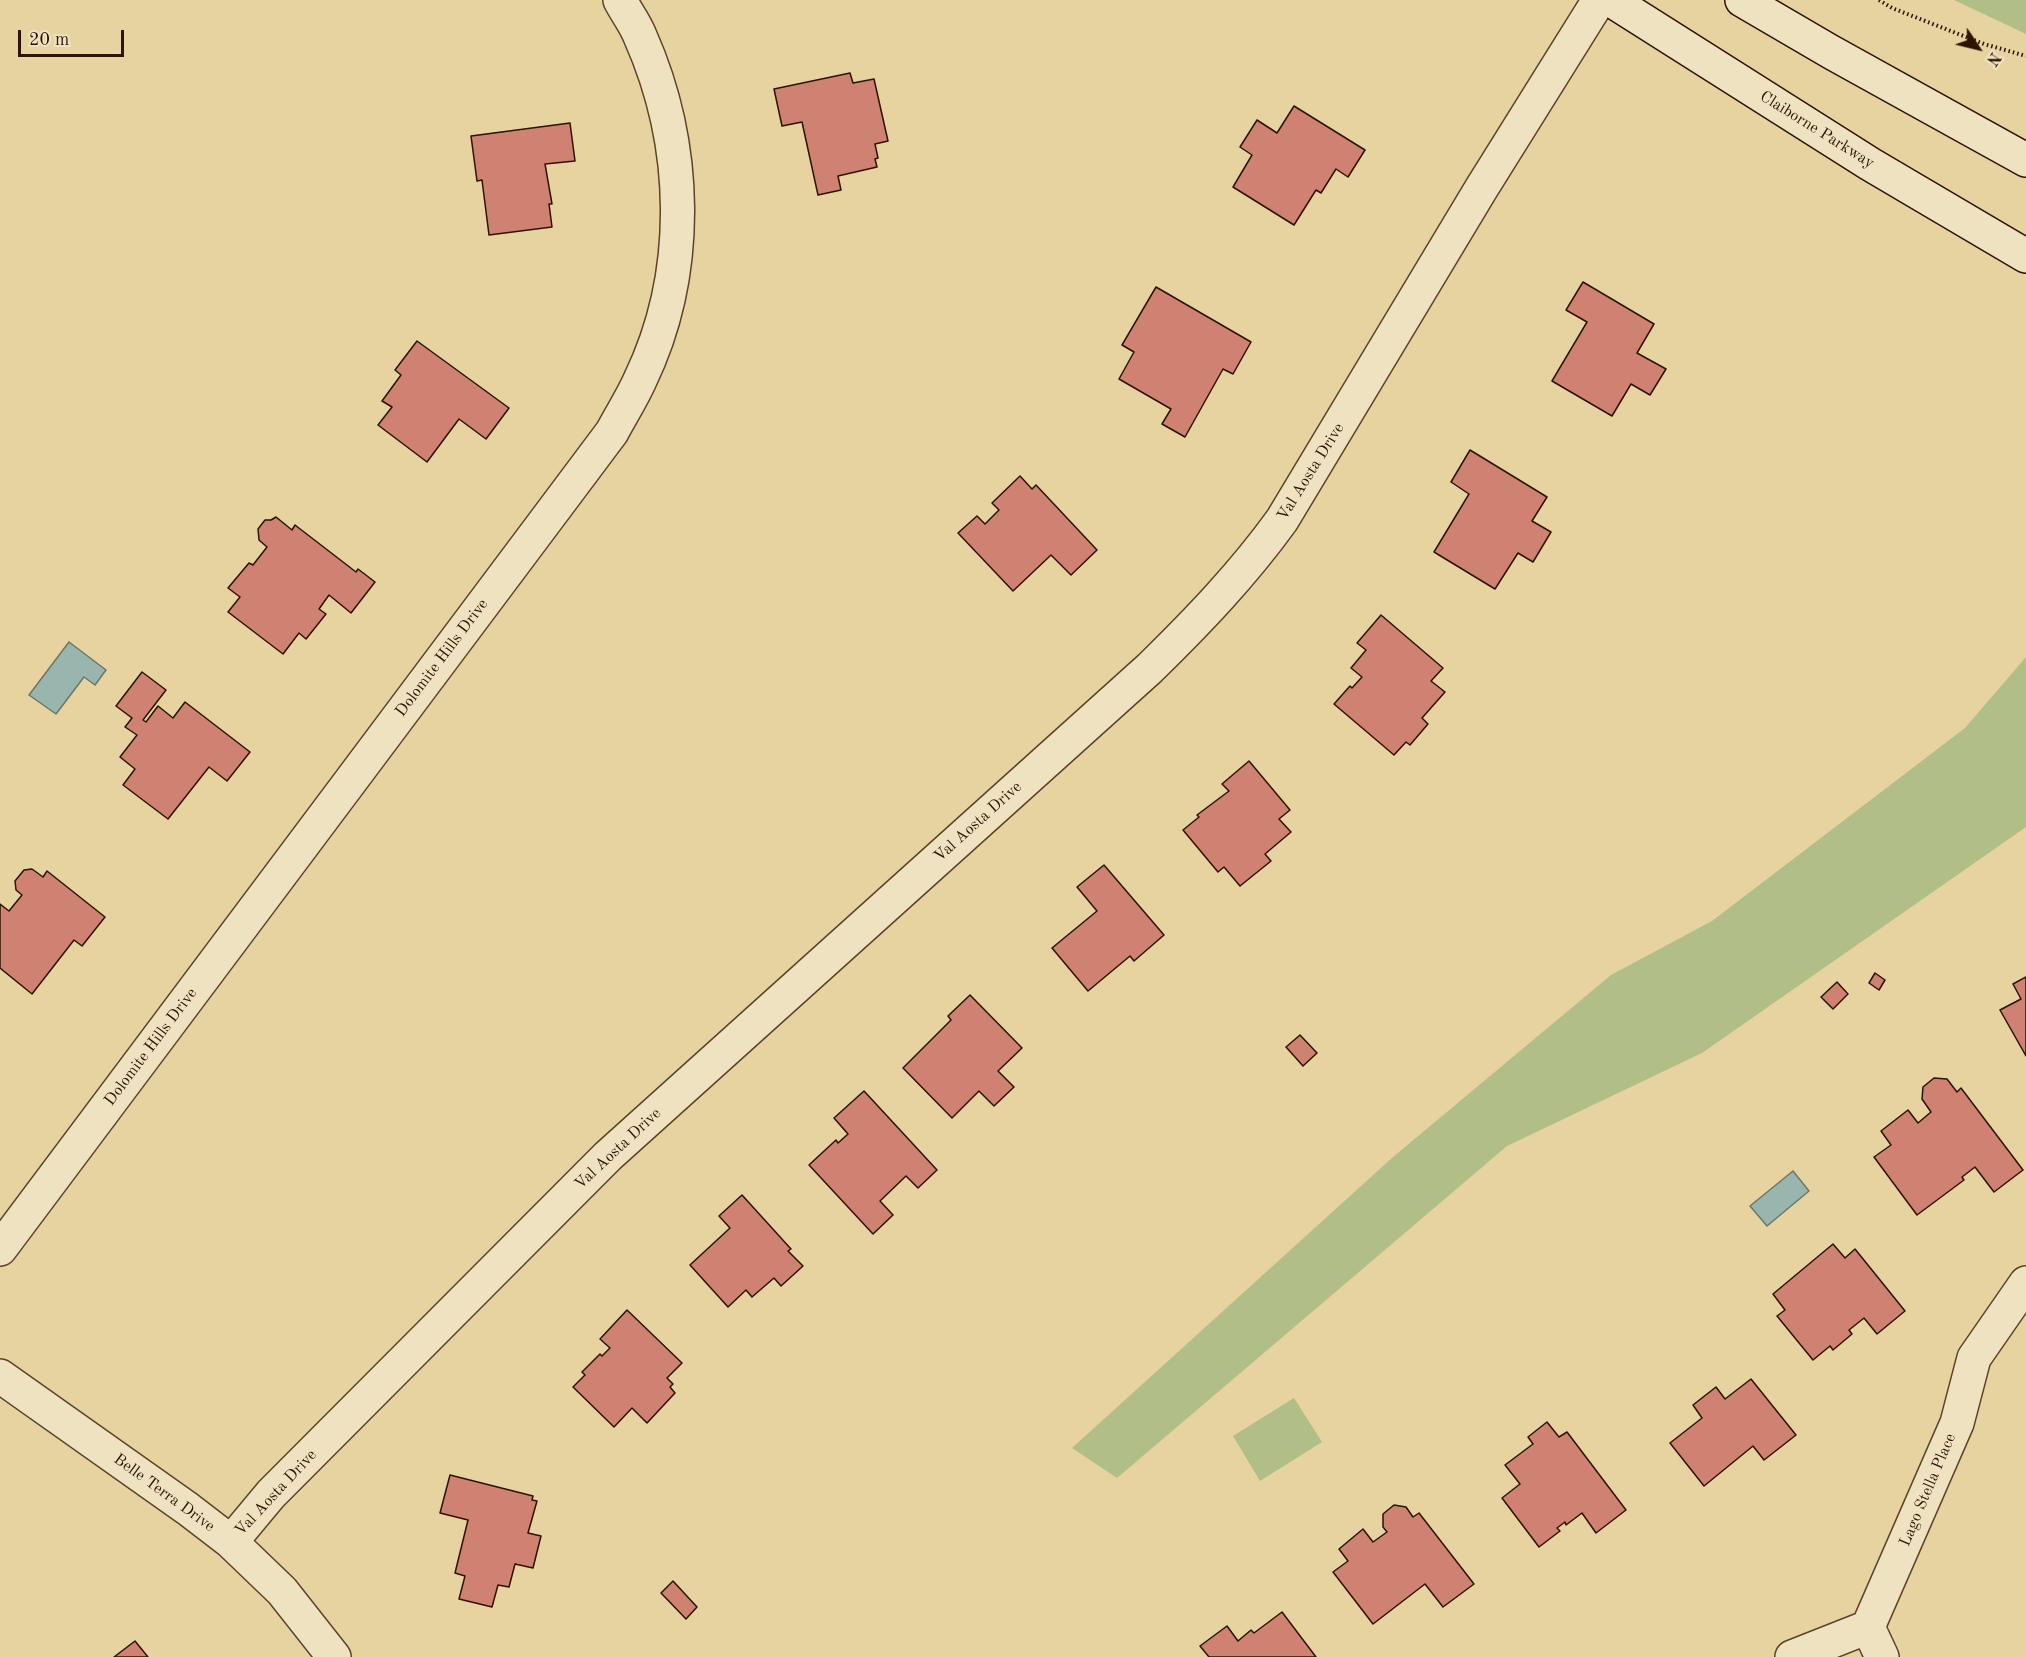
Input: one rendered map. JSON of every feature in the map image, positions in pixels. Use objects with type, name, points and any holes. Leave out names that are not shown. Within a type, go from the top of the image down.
[{"type":"street","name":"Dolomite Hills Drive","points":[[0,1249],[612,432],[641,379],[661,326],[674,267],[678,202],[673,144],[660,87],[639,34],[620,0]]},
{"type":"street","name":"Val Aosta Drive","points":[[231,1542],[271,1494],[608,1156],[1150,668],[1200,619],[1258,553],[1282,520],[1481,189],[1599,0]]},
{"type":"street","name":"Claiborne Parkway","points":[[1611,0],[1870,164],[2026,256]]},
{"type":"street","points":[[1742,0],[2026,160]]},
{"type":"street","name":"Lago Stella Place","points":[[1868,1627],[1957,1423],[1974,1358],[2026,1283]]},
{"type":"street","name":"Belle Terra Drive","points":[[0,1376],[231,1542],[282,1591],[334,1657]]},
{"type":"street","points":[[1792,1657],[1868,1627],[1882,1657]]},
{"type":"path","points":[[1879,0],[1892,8],[1984,44],[2026,56]]},
{"type":"green space","points":[[1954,0],[2026,0],[2026,34]]},
{"type":"green space","points":[[2026,657],[2026,827],[1702,1053],[1507,1146],[1117,1478],[1072,1448],[1393,1157],[1611,975],[1712,921],[1965,728]]},
{"type":"green space","points":[[1294,1398],[1322,1442],[1260,1481],[1233,1436]]},
{"type":"water","points":[[69,642],[106,670],[95,685],[84,677],[56,714],[29,695]]},
{"type":"water","points":[[1793,1171],[1809,1191],[1767,1226],[1750,1206]]},
{"type":"building","points":[[850,73],[853,83],[874,79],[888,141],[875,144],[877,167],[838,176],[841,190],[818,195],[802,122],[782,126],[774,89]]},
{"type":"building","points":[[1294,106],[1365,150],[1348,177],[1336,169],[1321,193],[1316,190],[1294,225],[1233,187],[1252,155],[1240,147],[1257,120],[1277,133]]},
{"type":"building","points":[[570,123],[575,161],[545,164],[552,204],[549,204],[552,227],[489,235],[482,180],[477,181],[471,136]]},
{"type":"building","points":[[1583,282],[1654,324],[1637,353],[1666,369],[1650,395],[1631,384],[1612,416],[1552,381],[1587,322],[1566,310]]},
{"type":"building","points":[[1156,287],[1251,342],[1233,374],[1223,369],[1185,437],[1162,424],[1171,409],[1119,379],[1134,352],[1122,345]]},
{"type":"building","points":[[417,341],[509,408],[486,439],[459,419],[427,462],[378,425],[392,407],[382,401],[401,375],[395,370]]},
{"type":"building","points":[[1470,450],[1547,497],[1532,521],[1551,532],[1533,562],[1518,553],[1495,589],[1434,552],[1469,494],[1451,482]]},
{"type":"building","points":[[1020,476],[1032,489],[1036,485],[1097,550],[1071,575],[1051,555],[1013,591],[958,533],[977,516],[985,524],[999,510],[992,503]]},
{"type":"building","points":[[276,517],[292,530],[295,525],[356,572],[358,569],[375,582],[351,613],[329,595],[319,609],[326,614],[306,639],[299,633],[283,654],[228,612],[240,597],[228,588],[249,563],[253,565],[267,547],[259,540],[258,529],[265,520]]},
{"type":"building","points":[[1381,615],[1443,668],[1431,681],[1445,692],[1422,718],[1428,724],[1410,745],[1406,742],[1394,755],[1334,704],[1350,686],[1352,688],[1362,677],[1351,668],[1366,650],[1357,643]]},
{"type":"building","points":[[142,672],[166,690],[143,720],[146,722],[158,706],[173,718],[185,702],[250,752],[227,781],[209,767],[168,819],[123,785],[135,769],[120,757],[137,735],[125,727],[132,718],[116,706]]},
{"type":"building","points":[[1249,761],[1290,810],[1279,819],[1291,832],[1265,854],[1271,861],[1240,886],[1224,867],[1218,872],[1183,830],[1199,817],[1197,815],[1229,791],[1222,784]]},
{"type":"building","points":[[1104,865],[1164,935],[1134,961],[1130,956],[1088,991],[1052,948],[1097,911],[1077,887]]},
{"type":"building","points":[[32,869],[43,877],[47,871],[105,917],[82,946],[74,940],[32,994],[0,968],[0,904],[9,911],[22,895],[16,890],[15,881],[24,870]]},
{"type":"building","points":[[1875,973],[1885,980],[1879,990],[1869,983]]},
{"type":"building","points":[[2026,977],[2026,1056],[2000,1010],[2021,999],[2013,984]]},
{"type":"building","points":[[1837,982],[1848,994],[1833,1009],[1821,997]]},
{"type":"building","points":[[970,995],[1022,1048],[998,1071],[1014,1087],[994,1106],[979,1091],[952,1118],[903,1068],[951,1020],[948,1016]]},
{"type":"building","points":[[1300,1035],[1317,1053],[1303,1066],[1286,1047]]},
{"type":"building","points":[[1934,1078],[1947,1079],[1957,1092],[1961,1088],[2023,1170],[1994,1192],[1975,1167],[1962,1177],[1964,1180],[1917,1215],[1874,1157],[1891,1145],[1881,1131],[1908,1110],[1918,1123],[1931,1112],[1922,1099],[1923,1087]]},
{"type":"building","points":[[864,1091],[937,1170],[918,1188],[906,1176],[880,1201],[893,1215],[873,1234],[809,1165],[836,1140],[838,1143],[848,1134],[834,1118]]},
{"type":"building","points":[[742,1195],[791,1249],[788,1251],[803,1266],[781,1286],[774,1278],[752,1297],[746,1290],[728,1307],[690,1265],[730,1228],[719,1216]]},
{"type":"building","points":[[1833,1244],[1845,1258],[1855,1249],[1905,1311],[1877,1334],[1864,1318],[1849,1330],[1852,1334],[1833,1350],[1830,1346],[1813,1360],[1777,1316],[1785,1310],[1773,1294]]},
{"type":"building","points":[[627,1310],[682,1363],[667,1378],[673,1384],[670,1387],[675,1393],[647,1423],[632,1408],[614,1427],[573,1387],[585,1375],[582,1372],[600,1354],[602,1356],[610,1348],[600,1339]]},
{"type":"building","points":[[1751,1379],[1796,1435],[1764,1460],[1753,1446],[1704,1486],[1670,1443],[1702,1418],[1693,1405],[1716,1387],[1725,1399]]},
{"type":"building","points":[[1547,1422],[1559,1437],[1567,1432],[1626,1510],[1596,1533],[1582,1513],[1566,1525],[1565,1522],[1557,1528],[1560,1531],[1539,1547],[1502,1498],[1520,1484],[1505,1465],[1533,1444],[1528,1437]]},
{"type":"building","points":[[450,1475],[533,1496],[532,1500],[537,1501],[528,1533],[541,1536],[533,1568],[515,1564],[509,1587],[498,1585],[492,1607],[459,1599],[465,1576],[455,1573],[468,1520],[440,1513]]},
{"type":"building","points":[[1394,1505],[1406,1507],[1413,1517],[1419,1513],[1474,1584],[1443,1607],[1425,1584],[1373,1624],[1333,1572],[1348,1561],[1339,1549],[1363,1529],[1373,1542],[1387,1532],[1383,1527],[1383,1514]]},
{"type":"building","points":[[673,1581],[697,1607],[686,1619],[661,1593]]},
{"type":"building","points":[[1282,1612],[1316,1657],[1209,1657],[1200,1646],[1227,1626],[1238,1641],[1251,1630],[1254,1633]]},
{"type":"building","points":[[135,1641],[148,1657],[114,1657]]}]
